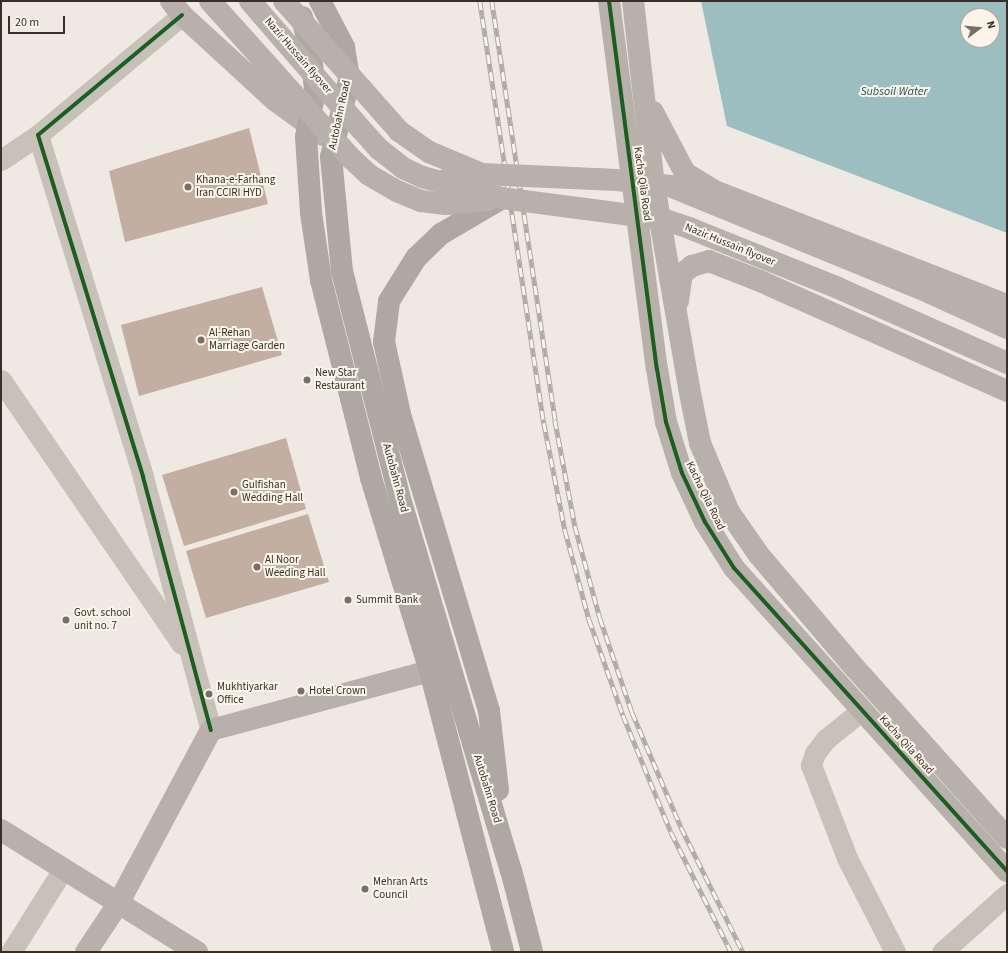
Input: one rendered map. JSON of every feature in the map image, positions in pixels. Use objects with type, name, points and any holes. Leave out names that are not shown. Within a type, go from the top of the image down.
[{"type":"highway","name":"Autobahn Road","points":[[294,1],[306,27],[315,91],[306,137],[311,213],[321,280],[371,478],[430,671],[503,952]]},
{"type":"highway","name":"Autobahn Road","points":[[320,1],[344,47],[349,80],[331,157],[333,191],[342,271],[401,502],[511,870],[532,952]]},
{"type":"highway","points":[[502,198],[441,234],[416,258],[389,301],[384,342],[400,414],[489,711],[499,803],[511,870]]},
{"type":"main road","points":[[210,1],[347,154],[369,175],[396,191],[421,201],[446,204],[502,198]]},
{"type":"main road","name":"Nazir Hussain flyover","points":[[250,1],[379,149],[403,168],[438,181],[502,198],[662,219],[689,228],[838,288],[1007,363]]},
{"type":"main road","points":[[284,1],[399,131],[429,152],[482,174]]},
{"type":"main road","name":"Kacha Qila Road","points":[[609,1],[657,369],[666,422],[682,473],[706,522],[734,568],[1007,871]]},
{"type":"main road","name":"Kacha Qila Road","points":[[633,1],[646,96],[654,185],[689,388],[700,442],[729,512],[759,556],[855,668],[1007,838]]},
{"type":"main road","points":[[177,8],[276,101],[334,143]]},
{"type":"main road","points":[[646,96],[672,153],[685,173],[717,192],[1007,305]]},
{"type":"main road","name":"Nazir Hussain flyover","points":[[438,181],[482,174],[617,180],[670,186],[928,292],[1007,328]]},
{"type":"main road","points":[[689,388],[678,302],[678,288],[682,274],[692,266],[709,261],[760,281],[1007,391]]},
{"type":"main road","points":[[86,952],[118,904],[211,730],[430,671]]},
{"type":"main road","points":[[3,836],[63,869],[197,952]]},
{"type":"street","points":[[1,160],[38,135],[177,8]]},
{"type":"street","points":[[38,135],[142,477],[211,730]]},
{"type":"street","points":[[1,380],[190,656]]},
{"type":"street","points":[[862,710],[826,739],[815,753],[811,765],[847,858],[895,952]]},
{"type":"street","points":[[11,952],[63,869]]},
{"type":"street","points":[[942,952],[1007,894]]},
{"type":"water","name":"Subsoil Water","points":[[701,1],[1007,1],[1007,233],[727,126]]},
{"type":"building","name":"Khana-e-Farhang Iran CCIRI HYD","points":[[249,128],[268,204],[125,242],[109,171]]},
{"type":"building","name":"Al-Rehan Marriage Garden","points":[[262,287],[282,355],[139,396],[121,325]]},
{"type":"building","name":"Gulfishan Wedding Hall","points":[[286,438],[306,509],[184,546],[162,475]]},
{"type":"building","name":"Al Noor Weeding Hall","points":[[308,514],[329,582],[206,618],[186,551]]},
{"type":"railway","points":[[480,1],[544,423],[565,530],[589,619],[623,715],[671,832],[731,952]]},
{"type":"railway","points":[[492,1],[555,420],[575,526],[600,618],[632,712],[681,827],[743,952]]},
{"type":"cycle path","points":[[609,1],[657,369],[666,422],[682,473],[705,522],[734,568],[1007,871]]},
{"type":"cycle path","points":[[182,15],[38,135],[143,477],[211,730]]},
{"type":"place","name":"Khana-e-Farhang Iran CCIRI HYD","points":[[188,187]]},
{"type":"place","name":"Al-Rehan Marriage Garden","points":[[201,340]]},
{"type":"place","name":"New Star Restaurant","points":[[307,380]]},
{"type":"place","name":"Gulfishan Wedding Hall","points":[[234,492]]},
{"type":"place","name":"Al Noor Weeding Hall","points":[[257,567]]},
{"type":"place","name":"Summit Bank","points":[[348,600]]},
{"type":"place","name":"Govt. school unit no. 7","points":[[66,620]]},
{"type":"place","name":"Hotel Crown","points":[[301,691]]},
{"type":"place","name":"Mukhtiyarkar Office","points":[[209,694]]},
{"type":"place","name":"Mehran Arts Council","points":[[365,889]]}]
